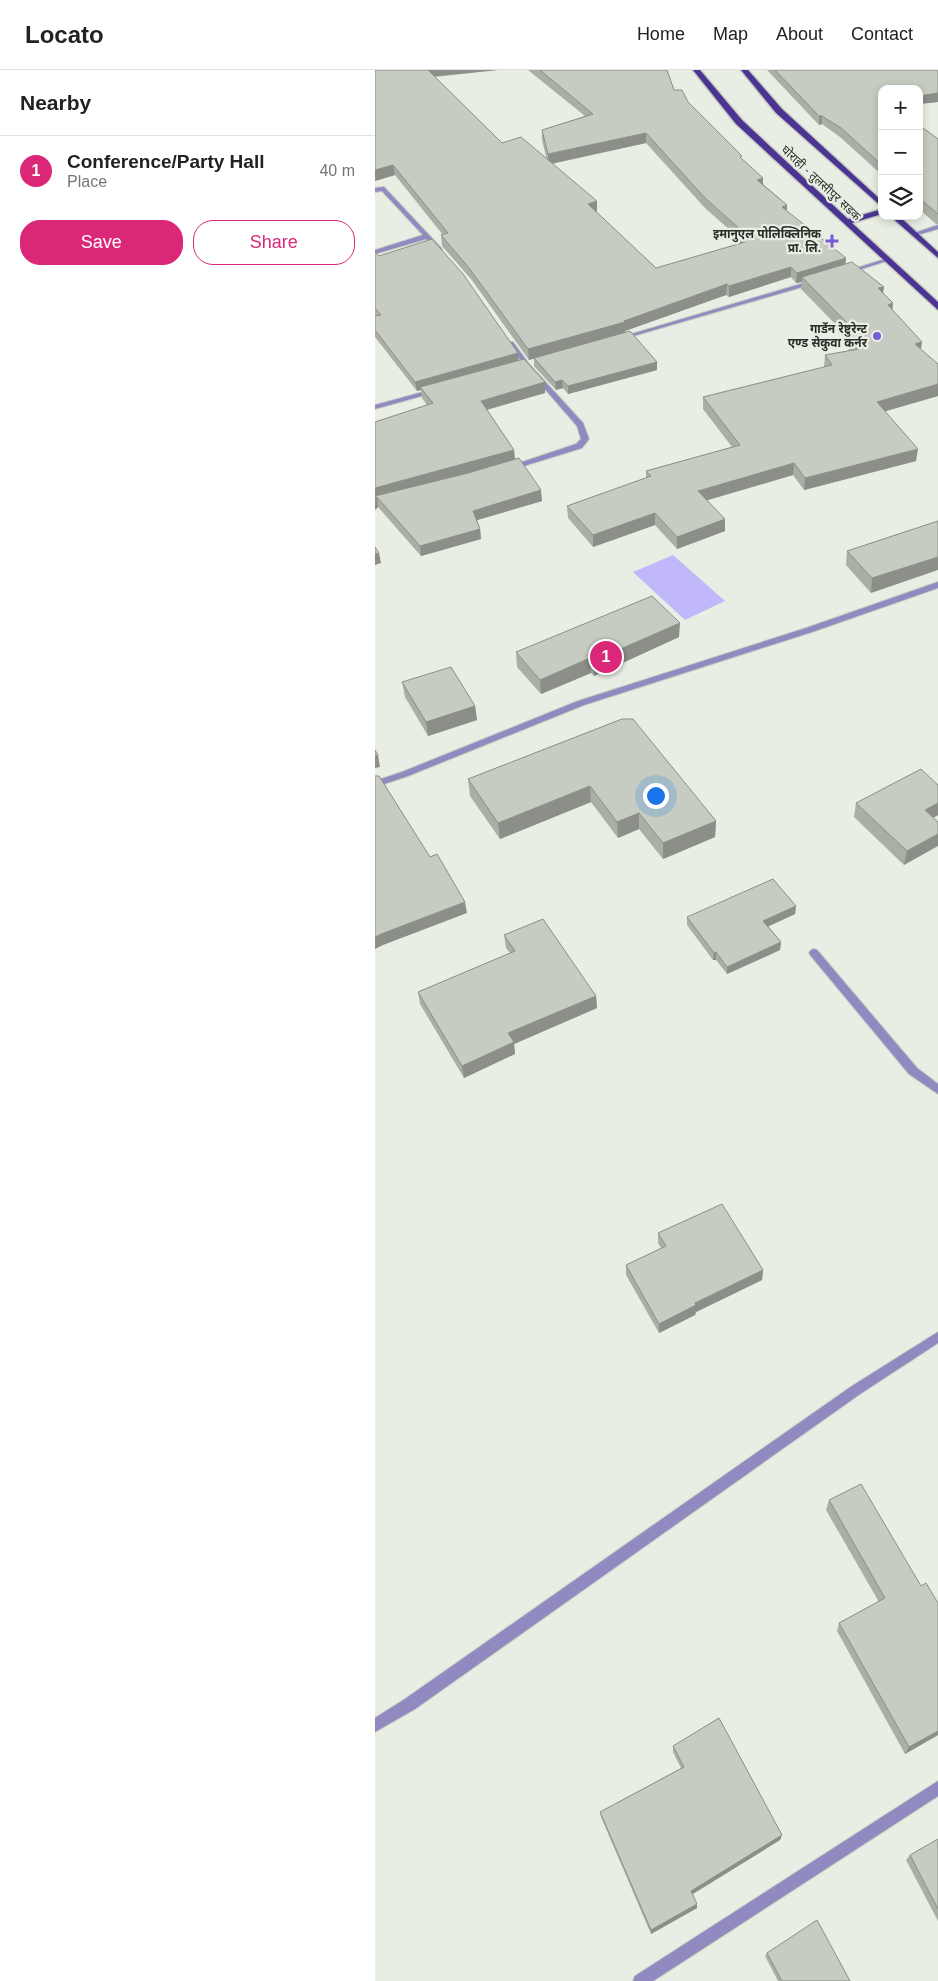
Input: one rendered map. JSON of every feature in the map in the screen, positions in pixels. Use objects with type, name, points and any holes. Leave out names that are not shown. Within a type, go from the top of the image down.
[{"type":"main road","name":"घोराही - तुलसीपुर सडक","points":[[696,70],[739,122],[938,307]]},
{"type":"main road","name":"घोराही - तुलसीपुर सडक","points":[[744,70],[779,111],[878,201]]},
{"type":"main road","points":[[846,222],[878,213]]},
{"type":"main road","points":[[898,220],[938,256]]},
{"type":"street","points":[[375,190],[383,190],[428,236],[447,259]]},
{"type":"street","points":[[914,234],[938,227]]},
{"type":"street","points":[[375,252],[428,236]]},
{"type":"street","points":[[841,273],[887,260]]},
{"type":"street","points":[[611,341],[823,279]]},
{"type":"street","points":[[504,469],[579,446],[585,439],[580,425],[527,365],[505,335]]},
{"type":"street","points":[[517,368],[536,362]]},
{"type":"street","points":[[375,407],[441,389]]},
{"type":"street","points":[[375,784],[405,774],[581,703],[938,586]]},
{"type":"street","points":[[814,953],[913,1071],[938,1090]]},
{"type":"street","points":[[375,1725],[410,1704],[857,1390],[938,1337]]},
{"type":"street","points":[[640,1981],[938,1788]]},
{"type":"shaded area","points":[[673,555],[725,601],[685,620],[633,572]]},
{"type":"building","points":[[375,70],[428,70],[502,143],[521,137],[597,201],[588,204],[656,268],[745,242],[732,231],[740,229],[705,198],[646,133],[548,154],[542,130],[593,114],[540,70],[667,70],[674,90],[682,90],[688,102],[742,156],[740,157],[763,178],[757,180],[787,205],[782,207],[846,258],[797,273],[791,267],[729,286],[727,284],[625,322],[528,349],[469,268],[441,235],[448,233],[393,165],[375,170]]},
{"type":"building","points":[[775,70],[938,70],[938,93],[923,95],[923,85],[878,85],[878,161],[841,128],[819,116]]},
{"type":"building","points":[[923,128],[938,139],[938,214],[923,201]]},
{"type":"building","points":[[432,239],[463,274],[518,353],[415,382],[375,330],[375,316],[381,315],[375,308],[375,252],[379,256]]},
{"type":"building","points":[[852,262],[884,287],[878,288],[893,303],[888,305],[922,342],[915,344],[938,364],[938,384],[877,402],[918,449],[805,478],[794,463],[698,491],[725,519],[677,537],[655,513],[593,535],[567,506],[651,476],[646,471],[740,445],[703,397],[832,365],[825,355],[859,349],[845,333],[854,330],[802,277]]},
{"type":"building","points":[[630,331],[657,362],[568,386],[562,380],[555,382],[534,358]]},
{"type":"building","points":[[524,359],[545,382],[481,401],[514,450],[375,488],[375,422],[433,403],[420,387]]},
{"type":"building","points":[[519,458],[541,490],[473,511],[480,529],[420,546],[377,497],[375,498],[375,496]]},
{"type":"building","points":[[938,521],[938,557],[872,578],[847,551]]},
{"type":"building","points":[[652,596],[680,623],[593,661],[590,658],[540,680],[516,652]]},
{"type":"building","points":[[451,667],[475,706],[426,722],[402,682]]},
{"type":"building","points":[[622,719],[633,719],[716,821],[663,843],[639,813],[617,822],[590,786],[498,823],[468,779]]},
{"type":"building","points":[[921,769],[938,785],[938,803],[925,810],[938,822],[938,834],[907,851],[856,803]]},
{"type":"building","points":[[375,776],[379,776],[430,857],[437,854],[465,902],[375,937]]},
{"type":"building","points":[[773,879],[796,906],[763,921],[781,942],[727,967],[687,917]]},
{"type":"building","points":[[543,919],[596,996],[508,1033],[514,1042],[462,1066],[418,992],[515,951],[504,935]]},
{"type":"building","points":[[722,1204],[763,1270],[695,1303],[696,1305],[659,1324],[626,1265],[666,1246],[658,1233]]},
{"type":"building","points":[[861,1484],[921,1586],[926,1583],[938,1603],[938,1731],[909,1747],[839,1623],[885,1598],[829,1500]]},
{"type":"building","points":[[719,1718],[782,1835],[691,1891],[697,1904],[651,1930],[600,1812],[684,1767],[673,1746]]},
{"type":"building","points":[[938,1839],[938,1909],[910,1855]]},
{"type":"building","points":[[817,1920],[850,1981],[782,1981],[767,1953]]},
{"type":"place","name":"इमानुएल पोलिक्लिनिक प्रा. लि.","points":[[832,241]]},
{"type":"place","name":"गार्डेन रेष्टुरेन्ट एण्ड सेकुवा कर्नर","points":[[877,336]]},
{"type":"place","name":"Conference/Party Hall","points":[[606,657]]}]
